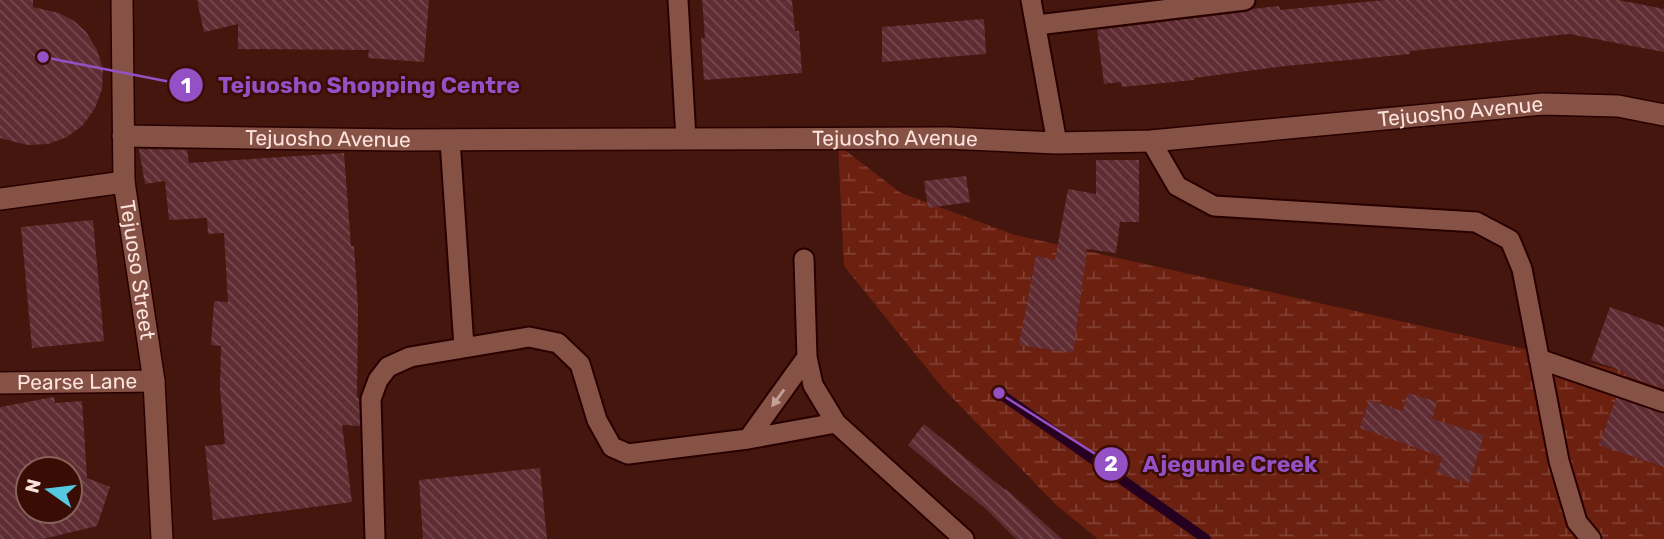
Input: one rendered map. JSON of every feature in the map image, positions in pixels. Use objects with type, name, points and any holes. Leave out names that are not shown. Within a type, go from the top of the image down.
[{"type":"street","name":"Tejuoso Street","points":[[122,0],[124,182],[154,381],[162,539]]},
{"type":"street","name":"Tejuosho Avenue","points":[[123,136],[450,140],[947,138],[1057,143],[1151,141],[1543,104],[1618,106],[1664,115]]},
{"type":"street","points":[[0,200],[124,182]]},
{"type":"street","name":"Pearse Lane","points":[[0,383],[154,381]]},
{"type":"lane","points":[[678,0],[686,139]]},
{"type":"lane","points":[[1031,0],[1057,143]]},
{"type":"lane","points":[[1037,25],[1245,0]]},
{"type":"lane","points":[[450,140],[464,347]]},
{"type":"lane","points":[[1151,141],[1177,186],[1214,206],[1476,222],[1510,240],[1522,269],[1559,461],[1577,522],[1591,539]]},
{"type":"lane","points":[[804,260],[807,357],[813,384],[836,423],[964,539]]},
{"type":"lane","points":[[375,539],[370,399],[378,380],[388,368],[410,357],[529,337],[558,343],[579,364],[597,419],[612,447],[628,454],[748,439],[836,423]]},
{"type":"lane","points":[[748,439],[807,357]]},
{"type":"lane","points":[[1539,359],[1664,402]]},
{"type":"green space","points":[[838,145],[901,193],[1015,235],[1664,380],[1664,539],[1098,539],[1056,505],[942,387],[844,266]]},
{"type":"building","points":[[0,0],[33,0],[33,7],[59,13],[86,32],[97,50],[103,69],[102,89],[95,108],[83,125],[67,137],[48,144],[27,145],[0,138]]},
{"type":"building","points":[[197,0],[429,0],[424,62],[368,58],[369,50],[238,49],[238,24],[204,32]]},
{"type":"building","points":[[702,0],[792,0],[795,31],[799,31],[802,73],[704,80]]},
{"type":"building","points":[[1385,0],[1618,0],[1664,9],[1664,52],[1569,34],[1286,66],[1194,80],[1122,87],[1121,82],[1104,84],[1097,30],[1279,6],[1280,10]]},
{"type":"building","points":[[984,19],[986,54],[882,62],[882,27]]},
{"type":"building","points":[[139,149],[187,150],[189,163],[344,153],[358,307],[357,398],[360,426],[342,425],[352,502],[213,520],[205,446],[225,444],[220,389],[221,346],[211,345],[214,301],[228,302],[224,233],[208,234],[207,218],[169,220],[165,181],[145,184]]},
{"type":"building","points":[[1096,160],[1139,160],[1139,222],[1120,222],[1116,253],[1087,249],[1073,353],[1019,345],[1036,256],[1055,260],[1068,189],[1096,194]]},
{"type":"building","points":[[966,176],[970,202],[928,208],[924,181]]},
{"type":"building","points":[[93,220],[104,341],[32,348],[21,227]]},
{"type":"building","points":[[1610,307],[1664,327],[1664,389],[1591,360]]},
{"type":"building","points":[[1408,393],[1437,402],[1432,419],[1484,435],[1469,483],[1437,473],[1442,457],[1360,428],[1369,400],[1402,411]]},
{"type":"building","points":[[54,397],[55,403],[82,401],[87,478],[110,487],[97,526],[43,539],[0,539],[0,407]]},
{"type":"building","points":[[1616,398],[1664,414],[1664,467],[1599,445]]},
{"type":"building","points":[[924,424],[1006,489],[1062,539],[1016,539],[987,510],[908,445]]},
{"type":"building","points":[[540,468],[547,539],[423,539],[419,480]]},
{"type":"waterway","points":[[999,393],[1206,539]]},
{"type":"place","name":"Tejuosho Shopping Centre","points":[[43,57]]},
{"type":"place","name":"Ajegunle Creek","points":[[999,393]]}]
